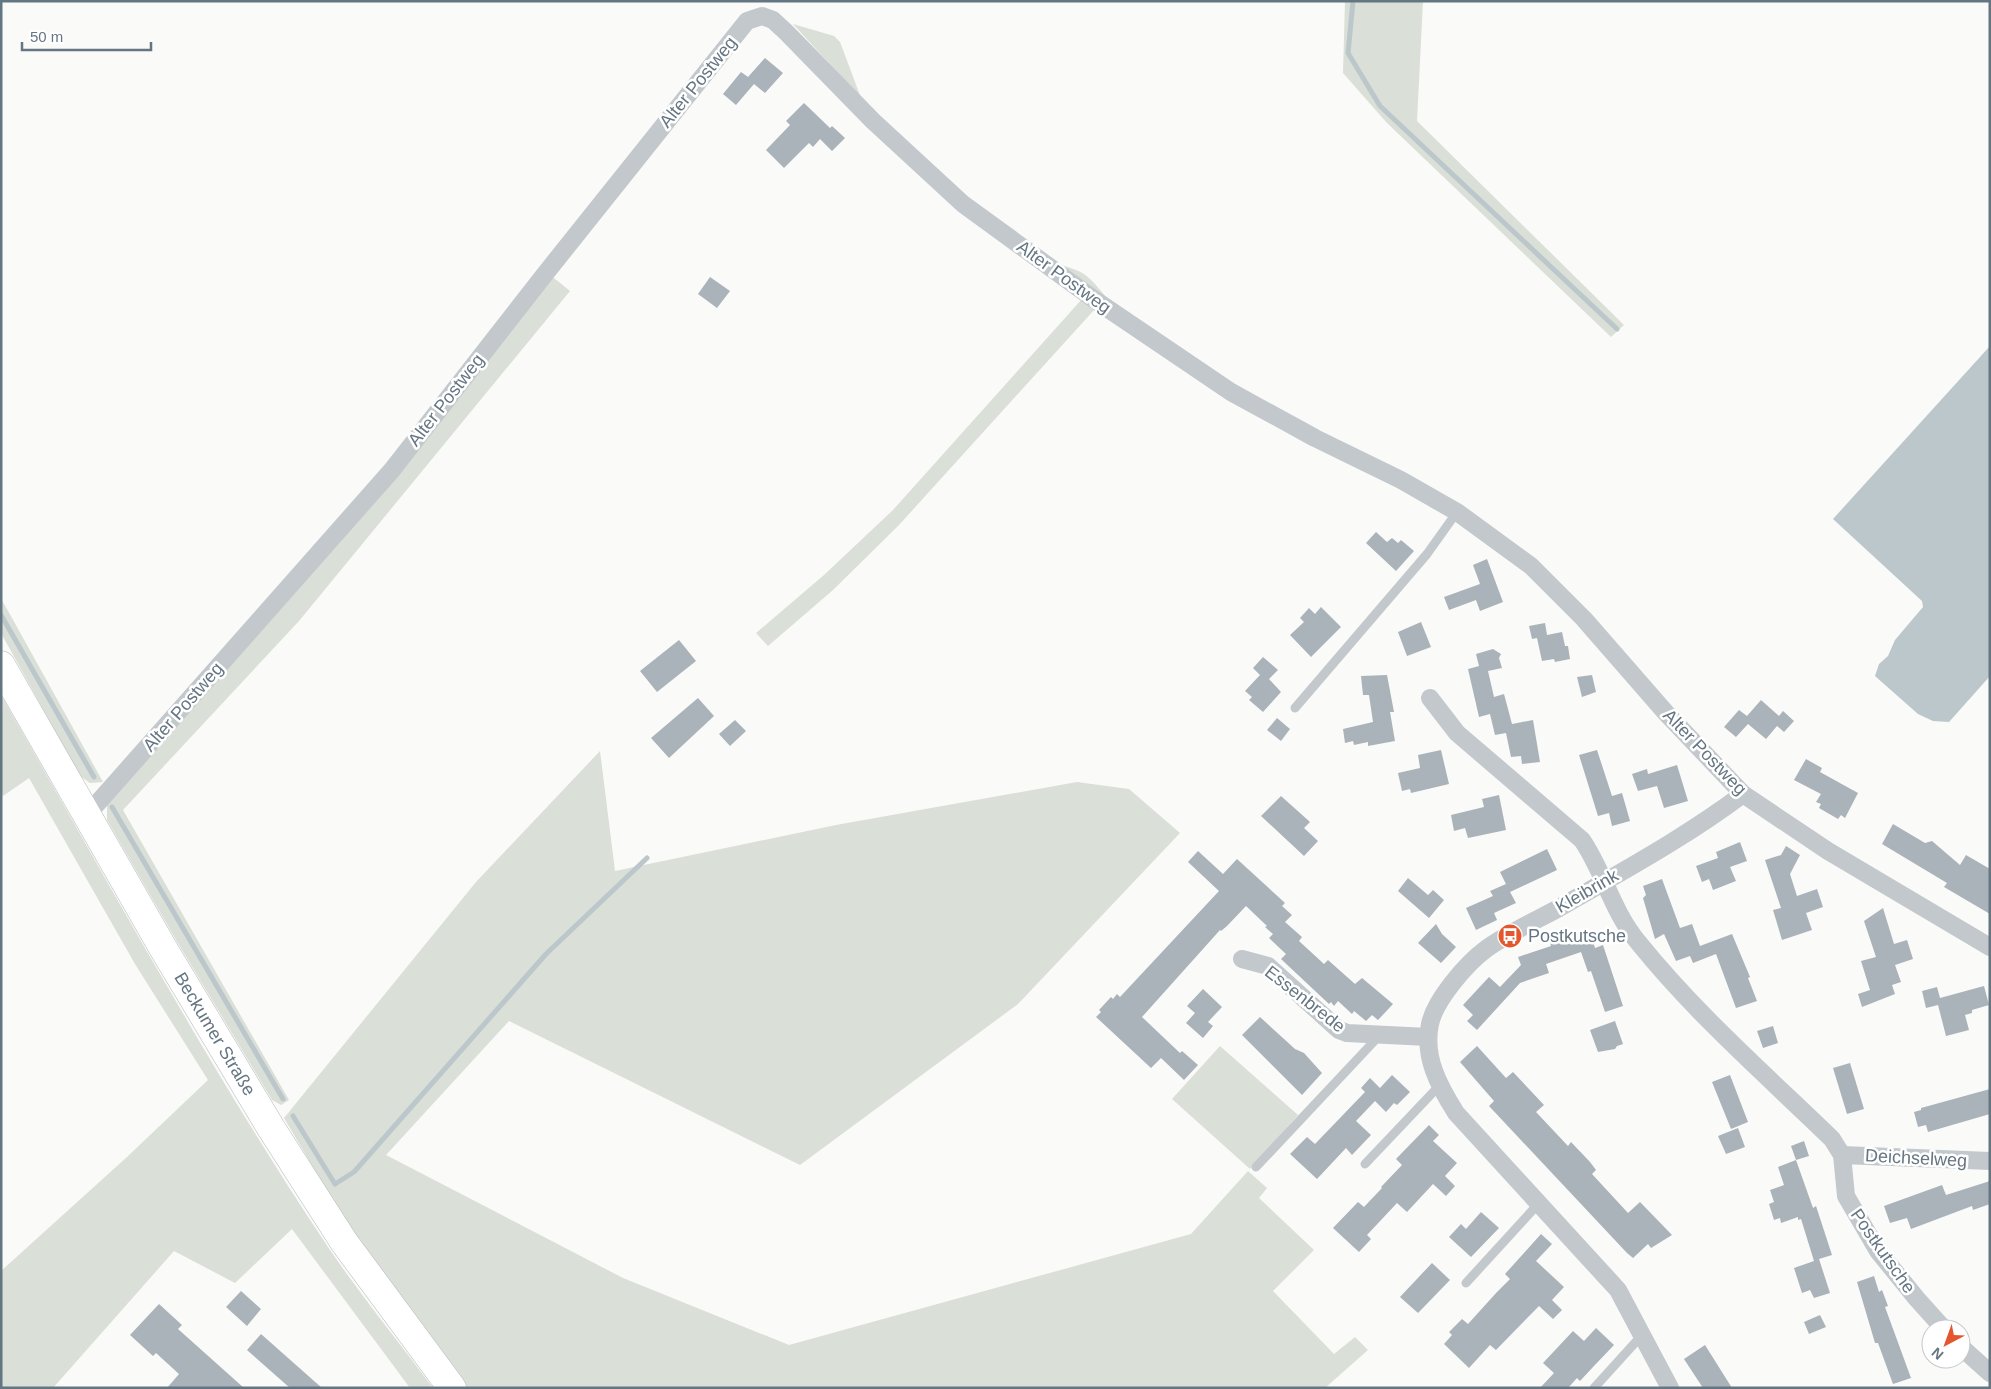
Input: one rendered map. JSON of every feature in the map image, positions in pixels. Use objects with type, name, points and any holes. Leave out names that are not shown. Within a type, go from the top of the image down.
[{"type":"main road","name":"Beckumer Straße","points":[[1,665],[163,948],[276,1136],[344,1242],[452,1388]]},
{"type":"street","name":"Alter Postweg","points":[[87,815],[392,470],[544,274],[747,20],[762,16],[772,20],[787,33],[874,121],[964,204],[1094,300],[1231,392],[1458,512],[1531,566],[1584,619],[1666,713],[1743,794],[1828,851],[1990,947]]},
{"type":"street","name":"Postkutsche","points":[[1430,698],[1456,733],[1582,840],[1596,861],[1614,906],[1637,942],[1700,1012],[1832,1139],[1842,1155],[1846,1196],[1878,1251],[1936,1319]]},
{"type":"street","name":"Kleibrink","points":[[1670,1388],[1618,1290],[1540,1202],[1456,1113],[1439,1086],[1431,1062],[1428,1037],[1430,1023],[1440,1001],[1486,950],[1603,882],[1724,808],[1743,794]]},
{"type":"street","name":"Essenbrede","points":[[1242,959],[1268,966],[1339,1030],[1348,1033],[1428,1037]]},
{"type":"street","name":"Deichselweg","points":[[1842,1155],[1990,1161]]},
{"type":"street","points":[[1971,1356],[1990,1373]]},
{"type":"lane","points":[[1295,708],[1427,554],[1458,512]]},
{"type":"lane","points":[[1256,1167],[1380,1035]]},
{"type":"lane","points":[[1364,1164],[1439,1086]]},
{"type":"lane","points":[[1466,1283],[1540,1202]]},
{"type":"lane","points":[[1594,1388],[1643,1334]]},
{"type":"shaded area","points":[[1345,1],[1423,1],[1417,121],[1624,325],[1611,337],[1387,123],[1343,73]]},
{"type":"shaded area","points":[[793,24],[834,36],[840,42],[861,98]]},
{"type":"shaded area","points":[[1049,262],[1079,271],[1097,286],[1111,303]]},
{"type":"shaded area","points":[[549,274],[570,291],[299,621],[123,810],[289,1100],[281,1105],[272,1100],[176,940],[107,820],[107,805]]},
{"type":"shaded area","points":[[1082,299],[1095,309],[899,525],[833,590],[768,646],[756,633],[824,575],[893,510]]},
{"type":"shaded area","points":[[1990,346],[1990,676],[1949,722],[1933,721],[1918,714],[1875,676],[1879,664],[1888,656],[1895,640],[1923,607],[1922,601],[1833,519]]},
{"type":"shaded area","points":[[1,599],[103,782],[90,783],[80,776],[1,633]]},
{"type":"shaded area","points":[[1,695],[201,1045],[243,1114],[330,1250],[433,1388],[410,1388],[292,1229],[235,1283],[174,1251],[53,1388],[1,1388],[1,1271],[127,1157],[208,1080],[135,964],[29,778],[3,796],[1,792]]},
{"type":"shaded area","points":[[600,751],[615,871],[836,825],[1077,782],[1129,789],[1180,833],[1018,1004],[800,1165],[509,1021],[386,1155],[623,1278],[789,1345],[1191,1234],[1248,1171],[1267,1188],[1259,1198],[1314,1250],[1273,1291],[1334,1354],[1355,1337],[1368,1350],[1325,1388],[468,1388],[353,1235],[284,1118],[476,882]]},
{"type":"shaded area","points":[[1220,1046],[1298,1115],[1250,1169],[1172,1099]]},
{"type":"building","points":[[765,58],[783,73],[765,93],[754,84],[736,105],[723,94],[741,72],[748,77]]},
{"type":"building","points":[[804,103],[830,128],[832,126],[845,138],[832,151],[820,139],[813,147],[809,143],[784,168],[766,150],[790,125],[786,121]]},
{"type":"building","points":[[710,277],[730,291],[717,308],[698,294]]},
{"type":"building","points":[[1376,532],[1387,542],[1392,538],[1398,543],[1401,540],[1414,551],[1396,571],[1366,543]]},
{"type":"building","points":[[1487,559],[1503,602],[1480,611],[1476,600],[1449,610],[1444,597],[1480,584],[1473,565]]},
{"type":"building","points":[[1321,607],[1341,627],[1311,657],[1290,635],[1304,622],[1300,618],[1309,608],[1315,614]]},
{"type":"building","points":[[1421,622],[1431,647],[1407,656],[1398,632]]},
{"type":"building","points":[[1545,623],[1547,635],[1562,632],[1565,646],[1568,646],[1570,659],[1555,662],[1554,659],[1542,661],[1537,638],[1532,639],[1529,626]]},
{"type":"building","points":[[679,640],[696,661],[657,692],[640,671]]},
{"type":"building","points":[[1493,649],[1501,654],[1499,658],[1502,668],[1488,671],[1494,697],[1504,694],[1512,724],[1533,720],[1540,762],[1522,764],[1521,756],[1511,757],[1506,733],[1495,735],[1490,714],[1479,717],[1468,669],[1479,666],[1476,654]]},
{"type":"building","points":[[1263,657],[1278,670],[1269,679],[1281,692],[1263,712],[1249,700],[1252,697],[1245,691],[1260,675],[1253,668]]},
{"type":"building","points":[[1387,675],[1394,712],[1390,712],[1395,741],[1368,746],[1368,742],[1354,745],[1353,741],[1345,743],[1343,729],[1373,722],[1369,695],[1363,695],[1361,676]]},
{"type":"building","points":[[1592,675],[1596,692],[1582,697],[1577,677]]},
{"type":"building","points":[[698,698],[714,716],[669,758],[651,738]]},
{"type":"building","points":[[1761,700],[1779,716],[1783,711],[1794,721],[1784,732],[1777,726],[1766,739],[1748,724],[1736,737],[1724,727],[1739,710],[1747,716]]},
{"type":"building","points":[[1277,718],[1290,729],[1281,741],[1267,730]]},
{"type":"building","points":[[735,720],[746,731],[730,746],[719,734]]},
{"type":"building","points":[[1441,750],[1449,784],[1411,793],[1410,789],[1402,791],[1398,773],[1420,768],[1418,755]]},
{"type":"building","points":[[1597,750],[1612,796],[1622,793],[1630,821],[1612,826],[1609,813],[1598,816],[1579,755]]},
{"type":"building","points":[[1806,759],[1822,768],[1820,772],[1858,793],[1845,818],[1841,815],[1838,819],[1819,808],[1821,804],[1816,802],[1821,794],[1794,780]]},
{"type":"building","points":[[1677,765],[1688,801],[1664,808],[1657,786],[1638,791],[1632,774],[1647,769],[1648,774]]},
{"type":"building","points":[[1499,795],[1506,830],[1468,838],[1465,828],[1454,831],[1451,815],[1484,807],[1482,799]]},
{"type":"building","points":[[1281,796],[1310,822],[1304,828],[1318,841],[1304,856],[1261,816]]},
{"type":"building","points":[[1893,824],[1925,843],[1932,841],[1960,865],[1966,855],[1990,869],[1990,914],[1944,887],[1947,883],[1882,844]]},
{"type":"building","points":[[1740,842],[1747,861],[1730,867],[1736,881],[1713,890],[1709,879],[1702,882],[1696,866],[1718,858],[1716,852]]},
{"type":"building","points":[[1786,846],[1800,855],[1790,874],[1797,896],[1817,889],[1823,907],[1806,913],[1812,930],[1782,940],[1773,910],[1781,908],[1765,860],[1781,855]]},
{"type":"building","points":[[1547,849],[1557,870],[1510,892],[1516,903],[1494,913],[1497,920],[1476,930],[1466,908],[1493,896],[1490,891],[1506,884],[1500,872]]},
{"type":"building","points":[[1198,851],[1223,874],[1237,859],[1285,903],[1282,906],[1292,915],[1285,922],[1302,937],[1299,941],[1324,964],[1328,960],[1355,984],[1362,978],[1393,1004],[1378,1020],[1372,1015],[1366,1021],[1354,1011],[1352,1014],[1338,1001],[1334,1006],[1331,1002],[1329,1004],[1281,959],[1286,954],[1269,938],[1273,934],[1246,906],[1227,926],[1220,930],[1142,1017],[1180,1053],[1182,1051],[1198,1065],[1184,1080],[1161,1058],[1151,1068],[1096,1017],[1101,1012],[1099,1010],[1111,997],[1113,999],[1117,994],[1120,997],[1219,891],[1188,862]]},
{"type":"building","points":[[1408,878],[1428,895],[1433,890],[1444,900],[1429,918],[1398,891]]},
{"type":"building","points":[[1662,879],[1680,928],[1692,924],[1700,946],[1732,934],[1750,977],[1748,978],[1757,1001],[1736,1008],[1716,954],[1693,963],[1690,956],[1676,961],[1664,934],[1655,939],[1643,898],[1646,895],[1643,886]]},
{"type":"building","points":[[1883,908],[1894,944],[1907,940],[1913,959],[1895,965],[1901,982],[1892,985],[1895,994],[1862,1007],[1858,994],[1870,990],[1861,961],[1876,957],[1864,921]]},
{"type":"building","points":[[1436,924],[1442,934],[1456,947],[1441,963],[1418,943]]},
{"type":"building","points":[[1591,935],[1595,948],[1603,945],[1623,1006],[1605,1012],[1591,971],[1588,972],[1581,952],[1546,964],[1549,973],[1520,983],[1477,1030],[1467,1021],[1473,1015],[1463,1005],[1489,977],[1500,987],[1521,965],[1518,957],[1551,946],[1550,942],[1562,938],[1564,943]]},
{"type":"building","points":[[1984,986],[1989,1005],[1972,1010],[1972,1013],[1965,1015],[1969,1030],[1946,1036],[1938,1005],[1926,1008],[1922,991],[1937,987],[1940,998]]},
{"type":"building","points":[[1203,989],[1222,1007],[1208,1022],[1213,1026],[1203,1038],[1186,1023],[1195,1013],[1187,1006]]},
{"type":"building","points":[[1260,1017],[1295,1049],[1304,1053],[1322,1073],[1302,1095],[1242,1035]]},
{"type":"building","points":[[1615,1021],[1623,1044],[1615,1049],[1598,1052],[1590,1030]]},
{"type":"building","points":[[1773,1026],[1778,1043],[1763,1048],[1757,1031]]},
{"type":"building","points":[[1477,1046],[1506,1078],[1513,1072],[1544,1105],[1536,1112],[1568,1146],[1571,1142],[1590,1162],[1596,1170],[1592,1174],[1628,1213],[1640,1202],[1672,1235],[1651,1248],[1648,1244],[1633,1258],[1627,1253],[1489,1106],[1494,1101],[1460,1062]]},
{"type":"building","points":[[1850,1063],[1864,1109],[1847,1114],[1833,1068]]},
{"type":"building","points":[[1392,1075],[1410,1092],[1397,1105],[1394,1103],[1386,1112],[1375,1101],[1356,1121],[1371,1135],[1352,1155],[1346,1148],[1317,1179],[1290,1154],[1307,1137],[1315,1144],[1365,1092],[1361,1088],[1370,1078],[1380,1088]]},
{"type":"building","points":[[1730,1075],[1748,1122],[1731,1129],[1712,1082]]},
{"type":"building","points":[[1990,1089],[1990,1114],[1928,1132],[1926,1125],[1918,1127],[1914,1112],[1921,1110],[1921,1108]]},
{"type":"building","points":[[1429,1125],[1439,1135],[1433,1141],[1457,1163],[1445,1176],[1455,1186],[1446,1196],[1433,1184],[1407,1212],[1397,1203],[1367,1235],[1371,1239],[1359,1252],[1333,1228],[1358,1202],[1364,1207],[1382,1188],[1402,1165],[1396,1159]]},
{"type":"building","points":[[1738,1128],[1745,1147],[1726,1154],[1718,1136]]},
{"type":"building","points":[[1804,1141],[1809,1156],[1796,1160],[1791,1146]]},
{"type":"building","points":[[1796,1160],[1813,1208],[1816,1206],[1832,1255],[1819,1259],[1830,1293],[1814,1298],[1810,1290],[1802,1293],[1794,1268],[1814,1261],[1801,1219],[1798,1220],[1798,1217],[1781,1223],[1780,1218],[1774,1220],[1769,1204],[1774,1202],[1770,1190],[1784,1185],[1778,1167]]},
{"type":"building","points":[[1990,1181],[1990,1204],[1973,1210],[1972,1206],[1911,1229],[1907,1218],[1890,1223],[1884,1206],[1942,1185],[1946,1195]]},
{"type":"building","points":[[1481,1212],[1499,1228],[1471,1257],[1449,1237],[1461,1224],[1466,1229]]},
{"type":"building","points":[[1541,1234],[1552,1244],[1536,1261],[1564,1287],[1552,1300],[1562,1310],[1553,1319],[1539,1306],[1496,1350],[1490,1345],[1469,1368],[1444,1344],[1452,1335],[1449,1332],[1462,1319],[1468,1324],[1510,1279],[1505,1274]]},
{"type":"building","points":[[1432,1263],[1450,1280],[1418,1313],[1400,1297]]},
{"type":"building","points":[[1874,1276],[1879,1292],[1882,1290],[1888,1306],[1885,1307],[1911,1378],[1893,1384],[1878,1343],[1875,1343],[1857,1282]]},
{"type":"building","points":[[241,1291],[261,1309],[247,1326],[226,1307]]},
{"type":"building","points":[[159,1304],[182,1325],[178,1329],[244,1388],[167,1388],[179,1374],[156,1353],[153,1356],[130,1335]]},
{"type":"building","points":[[1820,1315],[1826,1327],[1809,1334],[1804,1322]]},
{"type":"building","points":[[1596,1328],[1614,1345],[1580,1381],[1577,1378],[1568,1388],[1540,1388],[1554,1373],[1543,1363],[1573,1331],[1584,1341]]},
{"type":"building","points":[[261,1334],[322,1388],[290,1388],[247,1350]]},
{"type":"building","points":[[1705,1345],[1732,1388],[1703,1388],[1684,1359]]},
{"type":"waterway","points":[[1353,1],[1348,53],[1380,106],[1617,329]]},
{"type":"waterway","points":[[1,615],[94,777]]},
{"type":"waterway","points":[[112,807],[283,1099]]},
{"type":"waterway","points":[[293,1116],[335,1184],[354,1172],[546,954],[647,858]]},
{"type":"place","name":"Postkutsche","points":[[1510,936]]}]
